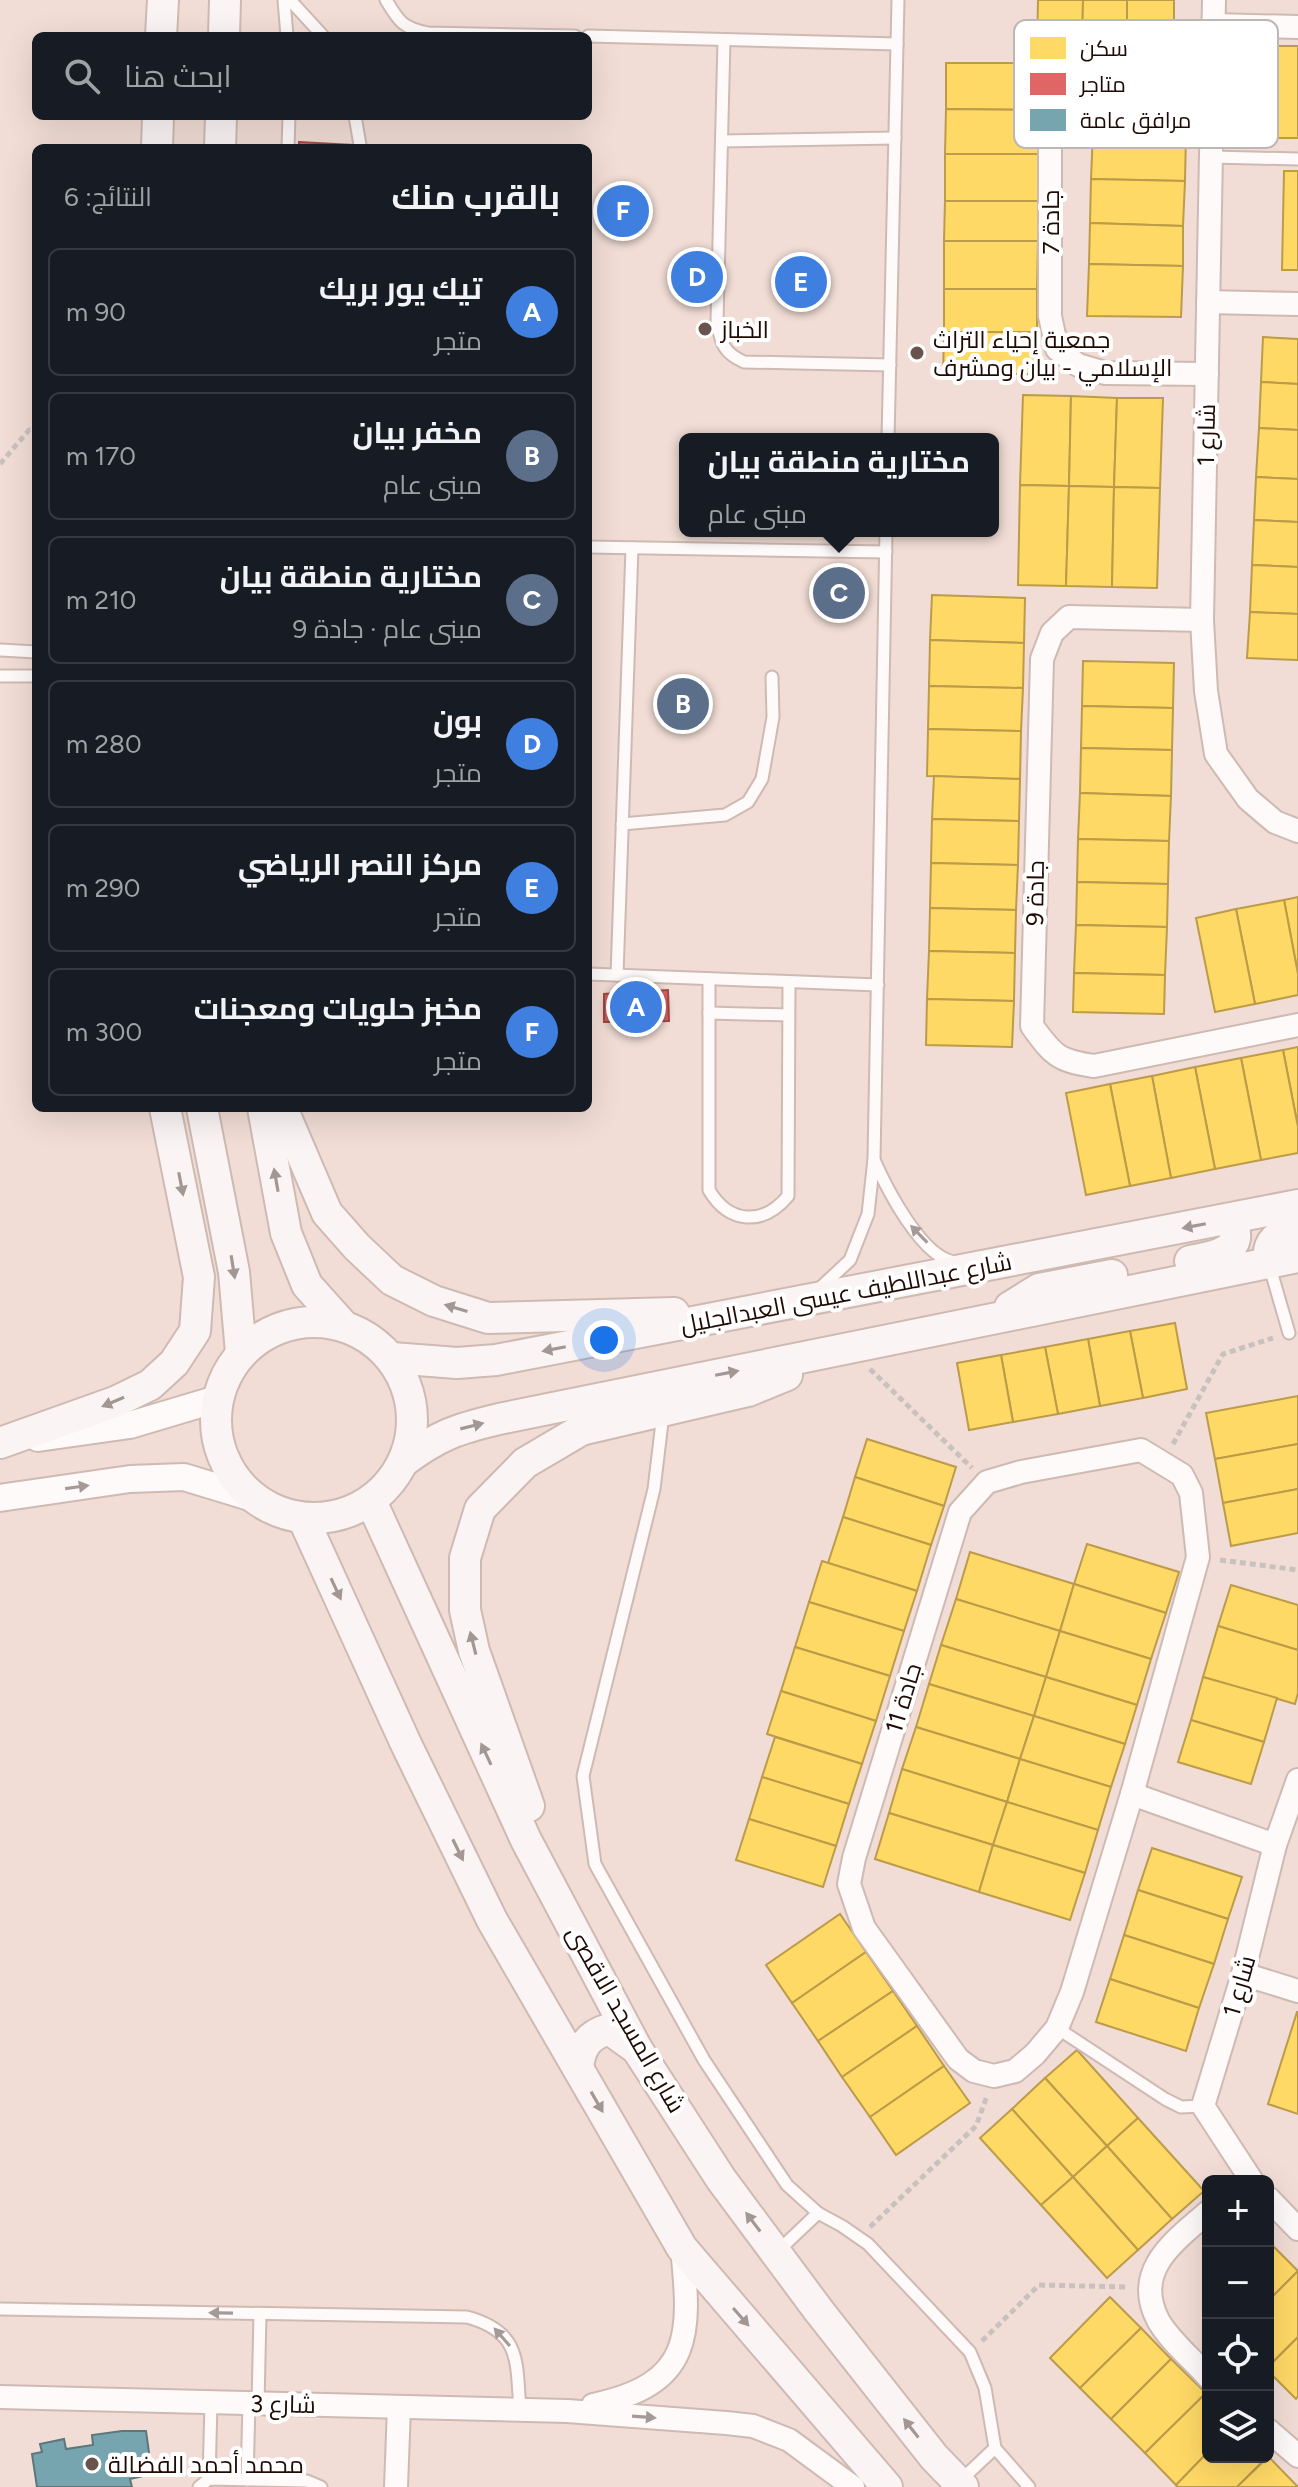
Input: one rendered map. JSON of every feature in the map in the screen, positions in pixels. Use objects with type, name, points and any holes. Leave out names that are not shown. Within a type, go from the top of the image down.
[{"type":"main road","points":[[161,32],[163,0]]},
{"type":"main road","points":[[224,32],[225,0]]},
{"type":"main road","points":[[157,144],[158,120]]},
{"type":"main road","points":[[220,144],[221,120]]},
{"type":"main road","points":[[0,1443],[115,1402],[150,1385],[174,1363],[195,1331],[199,1277],[166,1112]]},
{"type":"main road","points":[[203,1112],[234,1272],[241,1353]]},
{"type":"main road","points":[[264,1112],[286,1233],[307,1285],[342,1324]]},
{"type":"main road","points":[[284,1112],[327,1213],[392,1280],[434,1301],[488,1318],[656,1312],[728,1317]]},
{"type":"main road","name":"شارع عبداللطيف عيسى العبدالجليل","points":[[392,1358],[457,1363],[496,1360],[1298,1205]]},
{"type":"main road","points":[[999,1319],[1011,1306],[1039,1289],[1220,1256],[1234,1238],[1229,1219]]},
{"type":"main road","points":[[1283,1260],[1268,1254],[1274,1239],[1280,1234],[1298,1230]]},
{"type":"main road","points":[[404,1461],[432,1440],[452,1431],[499,1419],[1283,1260]]},
{"type":"main road","points":[[314,1320],[342,1324],[378,1343],[392,1358],[409,1390],[413,1426],[404,1461],[390,1483],[371,1501],[350,1512],[327,1518],[303,1518],[277,1511],[253,1498],[234,1478],[221,1453],[215,1426],[217,1399],[226,1375],[241,1353],[262,1336],[287,1324],[314,1320]]},
{"type":"main road","points":[[573,1928],[474,1651],[465,1610],[465,1558],[480,1509],[525,1463],[581,1430],[748,1391],[850,1349]]},
{"type":"main road","name":"شارع المسجد الاقصى","points":[[371,1501],[526,1840],[637,2049],[721,2179],[775,2253],[934,2457],[961,2485]]},
{"type":"main road","points":[[303,1518],[406,1744],[492,1920],[682,2248],[887,2487]]},
{"type":"main road","points":[[578,2068],[579,2052],[595,2033],[609,2029],[637,2049]]},
{"type":"street","name":"شارع 1","points":[[1213,20],[1214,0]]},
{"type":"street","points":[[1278,27],[1298,27]]},
{"type":"street","name":"جادة 7","points":[[1050,148],[1050,316],[1057,349],[1078,365],[1105,373],[1207,374]]},
{"type":"street","name":"شارع 1","points":[[1211,148],[1202,620],[1206,691],[1216,754],[1248,799],[1275,822],[1298,831]]},
{"type":"street","points":[[1208,302],[1298,304]]},
{"type":"street","name":"جادة 9","points":[[1202,620],[1069,617],[1052,633],[1042,659],[1032,1026],[1047,1047],[1068,1062],[1094,1066],[1298,1025]]},
{"type":"street","points":[[0,1443],[130,1425],[217,1399]]},
{"type":"street","points":[[987,1482],[1021,1472],[1141,1450],[1182,1475],[1191,1493],[1198,1557],[1132,1794],[1072,1992],[1057,2028],[1035,2054],[1015,2071],[994,2076]]},
{"type":"street","points":[[0,1498],[130,1479],[184,1477],[253,1498]]},
{"type":"street","name":"جادة 11","points":[[987,1482],[960,1512],[854,1858],[849,1884],[864,1928],[958,2059],[974,2071],[994,2076]]},
{"type":"street","name":"شارع 1","points":[[1203,2106],[1243,1974],[1275,1845],[1298,1780]]},
{"type":"street","points":[[1132,1794],[1275,1845]]},
{"type":"street","points":[[1243,1974],[1298,1991]]},
{"type":"street","points":[[1203,2106],[1244,2175]]},
{"type":"street","points":[[1274,2204],[1298,2229]]},
{"type":"street","points":[[1202,2218],[1163,2255],[1153,2269],[1149,2295],[1159,2321],[1202,2370]]},
{"type":"street","name":"شارع 3","points":[[567,2411],[620,2400],[651,2385],[668,2369],[681,2347],[687,2327],[688,2303],[682,2248]]},
{"type":"street","name":"شارع 3","points":[[0,2397],[567,2411],[753,2426],[789,2440],[853,2487]]},
{"type":"street","points":[[396,2487],[399,2407]]},
{"type":"street","points":[[1274,2435],[1298,2456]]},
{"type":"lane","points":[[284,0],[287,32]]},
{"type":"lane","points":[[290,0],[319,32]]},
{"type":"lane","points":[[386,0],[397,19],[409,29],[423,32]]},
{"type":"lane","points":[[888,433],[898,0]]},
{"type":"lane","points":[[592,36],[897,44]]},
{"type":"lane","points":[[724,40],[717,322],[722,347],[730,356],[744,362],[890,365]]},
{"type":"lane","points":[[288,144],[289,120]]},
{"type":"lane","points":[[356,120],[360,144]]},
{"type":"lane","points":[[722,141],[895,138]]},
{"type":"lane","points":[[1211,157],[1298,159]]},
{"type":"lane","points":[[807,1300],[850,1260],[868,1214],[874,1159],[886,537]]},
{"type":"lane","points":[[592,547],[886,552]]},
{"type":"lane","points":[[617,975],[632,548]]},
{"type":"lane","points":[[0,663],[0,649],[32,652]]},
{"type":"lane","points":[[0,676],[32,676]]},
{"type":"lane","points":[[622,824],[725,815],[748,802],[762,779],[773,717],[772,677]]},
{"type":"lane","points":[[592,974],[878,985]]},
{"type":"lane","points":[[709,979],[709,1190],[724,1209],[746,1218],[770,1213],[788,1196],[789,982]]},
{"type":"lane","points":[[709,1013],[788,1015]]},
{"type":"lane","points":[[874,1159],[889,1193],[912,1229],[946,1261],[986,1266]]},
{"type":"lane","points":[[1283,1260],[1289,1333]]},
{"type":"lane","points":[[663,1410],[654,1489],[583,1776],[595,1864],[704,2060],[787,2185],[818,2213],[859,2238],[970,2352],[985,2388],[995,2448],[1029,2487]]},
{"type":"lane","points":[[1057,2028],[1173,2103],[1181,2107],[1203,2106]]},
{"type":"lane","points":[[775,2253],[818,2213]]},
{"type":"lane","points":[[0,2309],[467,2317],[486,2322],[501,2331],[515,2353],[520,2410]]},
{"type":"lane","points":[[247,2480],[260,2314]]},
{"type":"lane","points":[[209,2479],[211,2403]]},
{"type":"lane","points":[[961,2485],[995,2448]]},
{"type":"lane","points":[[199,2487],[209,2479],[264,2483],[307,2481],[321,2487]]},
{"type":"path","points":[[0,464],[29,430],[32,430]]},
{"type":"path","points":[[1163,1462],[1223,1354],[1289,1333]]},
{"type":"path","points":[[850,1349],[987,1482]]},
{"type":"path","points":[[1198,1557],[1298,1570]]},
{"type":"path","points":[[859,2238],[976,2126],[994,2076]]},
{"type":"path","points":[[970,2352],[1039,2285],[1150,2288]]},
{"type":"building: سكن","points":[[1038,0],[1083,0],[1083,20],[1038,20]]},
{"type":"building: سكن","points":[[1083,0],[1127,0],[1127,20],[1083,20]]},
{"type":"building: سكن","points":[[1127,0],[1174,0],[1174,20],[1127,20]]},
{"type":"building: سكن","points":[[1278,46],[1298,46],[1298,138],[1278,138]]},
{"type":"building: سكن","points":[[946,63],[1014,63],[1014,110],[946,109]]},
{"type":"building: سكن","points":[[946,109],[1014,110],[1014,148],[1038,148],[1038,154],[945,154]]},
{"type":"building: سكن","points":[[1092,148],[1186,148],[1185,181],[1091,179]]},
{"type":"building: سكن","points":[[945,154],[1038,154],[1038,201],[945,201]]},
{"type":"building: سكن","points":[[1284,171],[1298,171],[1298,270],[1282,270]]},
{"type":"building: سكن","points":[[1091,179],[1185,181],[1183,226],[1090,223]]},
{"type":"building: سكن","points":[[945,201],[1038,201],[1038,241],[944,241]]},
{"type":"building: سكن","points":[[1090,223],[1183,226],[1183,266],[1089,264]]},
{"type":"building: سكن","points":[[944,241],[1038,241],[1037,289],[944,289]]},
{"type":"building: سكن","points":[[1089,264],[1183,266],[1181,317],[1087,316]]},
{"type":"building: سكن","points":[[944,289],[1037,289],[1037,332],[944,332]]},
{"type":"building: سكن","points":[[944,332],[1037,332],[1036,374],[943,374]]},
{"type":"building: سكن","points":[[1263,337],[1298,339],[1298,384],[1261,382]]},
{"type":"building: سكن","points":[[1261,382],[1298,384],[1298,430],[1259,428]]},
{"type":"building: سكن","points":[[1023,395],[1071,396],[1069,486],[1020,485]]},
{"type":"building: سكن","points":[[1071,396],[1117,398],[1114,487],[1069,486]]},
{"type":"building: سكن","points":[[1117,398],[1163,398],[1160,488],[1114,487]]},
{"type":"building: سكن","points":[[1259,428],[1298,430],[1298,479],[1256,477]]},
{"type":"building: سكن","points":[[1256,477],[1298,479],[1298,522],[1254,520]]},
{"type":"building: سكن","points":[[1020,485],[1069,486],[1066,586],[1018,585]]},
{"type":"building: سكن","points":[[1069,486],[1114,487],[1112,587],[1066,586]]},
{"type":"building: سكن","points":[[1114,487],[1160,488],[1157,588],[1112,587]]},
{"type":"building: سكن","points":[[1254,520],[1298,522],[1298,567],[1252,565]]},
{"type":"building: سكن","points":[[1252,565],[1298,567],[1298,614],[1250,612]]},
{"type":"building: سكن","points":[[932,595],[1025,598],[1024,643],[930,640]]},
{"type":"building: سكن","points":[[1250,612],[1298,614],[1298,660],[1247,658]]},
{"type":"building: سكن","points":[[930,640],[1024,643],[1023,688],[929,686]]},
{"type":"building: سكن","points":[[1083,661],[1174,663],[1173,708],[1082,706]]},
{"type":"building: سكن","points":[[929,686],[1023,688],[1021,731],[928,729]]},
{"type":"building: سكن","points":[[1082,706],[1173,708],[1172,750],[1081,748]]},
{"type":"building: سكن","points":[[928,729],[1021,731],[1020,779],[927,776]]},
{"type":"building: سكن","points":[[1081,748],[1172,750],[1171,796],[1080,793]]},
{"type":"building: سكن","points":[[934,776],[1020,779],[1019,821],[932,819]]},
{"type":"building: سكن","points":[[1080,793],[1171,796],[1169,841],[1078,839]]},
{"type":"building: سكن","points":[[932,819],[1019,821],[1018,865],[931,863]]},
{"type":"building: سكن","points":[[1078,839],[1169,841],[1168,884],[1077,882]]},
{"type":"building: سكن","points":[[931,863],[1018,865],[1016,910],[930,908]]},
{"type":"building: سكن","points":[[1077,882],[1168,884],[1167,927],[1076,925]]},
{"type":"building: سكن","points":[[1298,897],[1298,974],[1284,900]]},
{"type":"building: سكن","points":[[1284,900],[1298,974],[1298,995],[1255,1004],[1236,909]]},
{"type":"building: سكن","points":[[930,908],[1016,910],[1015,953],[929,951]]},
{"type":"building: سكن","points":[[1236,909],[1255,1004],[1215,1012],[1196,918]]},
{"type":"building: سكن","points":[[1076,925],[1167,927],[1165,975],[1074,973]]},
{"type":"building: سكن","points":[[929,951],[1015,953],[1014,1001],[927,999]]},
{"type":"building: سكن","points":[[1074,973],[1165,975],[1164,1014],[1073,1012]]},
{"type":"building: سكن","points":[[927,999],[1014,1001],[1012,1047],[926,1045]]},
{"type":"building: سكن","points":[[1298,1047],[1298,1127],[1283,1050]]},
{"type":"building: سكن","points":[[1283,1050],[1298,1127],[1298,1153],[1261,1160],[1241,1058]]},
{"type":"building: سكن","points":[[1241,1058],[1261,1160],[1215,1169],[1195,1067]]},
{"type":"building: سكن","points":[[1195,1067],[1215,1169],[1171,1178],[1152,1076]]},
{"type":"building: سكن","points":[[1152,1076],[1171,1178],[1130,1186],[1110,1084]]},
{"type":"building: سكن","points":[[1110,1084],[1130,1186],[1086,1195],[1066,1093]]},
{"type":"building: سكن","points":[[1175,1323],[1187,1389],[1143,1398],[1130,1331]]},
{"type":"building: سكن","points":[[1130,1331],[1143,1398],[1100,1406],[1088,1339]]},
{"type":"building: سكن","points":[[1088,1339],[1100,1406],[1058,1414],[1045,1347]]},
{"type":"building: سكن","points":[[1045,1347],[1058,1414],[1013,1422],[1001,1355]]},
{"type":"building: سكن","points":[[1001,1355],[1013,1422],[969,1430],[957,1363]]},
{"type":"building: سكن","points":[[1298,1396],[1298,1444],[1215,1459],[1206,1413]]},
{"type":"building: سكن","points":[[867,1439],[956,1467],[944,1506],[855,1477]]},
{"type":"building: سكن","points":[[1298,1444],[1298,1489],[1223,1503],[1215,1459]]},
{"type":"building: سكن","points":[[855,1477],[944,1506],[931,1545],[843,1517]]},
{"type":"building: سكن","points":[[1298,1489],[1298,1533],[1231,1546],[1223,1503]]},
{"type":"building: سكن","points":[[843,1517],[931,1545],[917,1591],[828,1563]]},
{"type":"building: سكن","points":[[1087,1544],[1179,1572],[1166,1613],[1074,1584]]},
{"type":"building: سكن","points":[[970,1552],[1074,1584],[1060,1631],[956,1599]]},
{"type":"building: سكن","points":[[822,1561],[917,1591],[904,1631],[809,1602]]},
{"type":"building: سكن","points":[[1074,1584],[1166,1613],[1151,1659],[1060,1631]]},
{"type":"building: سكن","points":[[1231,1585],[1298,1605],[1298,1650],[1218,1626]]},
{"type":"building: سكن","points":[[956,1599],[1060,1631],[1046,1677],[941,1645]]},
{"type":"building: سكن","points":[[809,1602],[904,1631],[890,1676],[795,1647]]},
{"type":"building: سكن","points":[[1218,1626],[1298,1650],[1295,1704],[1203,1677]]},
{"type":"building: سكن","points":[[1060,1631],[1151,1659],[1137,1705],[1046,1677]]},
{"type":"building: سكن","points":[[941,1645],[1046,1677],[1034,1716],[929,1684]]},
{"type":"building: سكن","points":[[795,1647],[890,1676],[876,1721],[781,1691]]},
{"type":"building: سكن","points":[[1046,1677],[1137,1705],[1125,1744],[1034,1716]]},
{"type":"building: سكن","points":[[1203,1677],[1277,1698],[1264,1742],[1191,1720]]},
{"type":"building: سكن","points":[[929,1684],[1034,1716],[1020,1759],[916,1727]]},
{"type":"building: سكن","points":[[781,1691],[876,1721],[862,1764],[767,1734]]},
{"type":"building: سكن","points":[[1034,1716],[1125,1744],[1111,1787],[1020,1759]]},
{"type":"building: سكن","points":[[1191,1720],[1264,1742],[1251,1784],[1178,1762]]},
{"type":"building: سكن","points":[[916,1727],[1020,1759],[1007,1802],[902,1769]]},
{"type":"building: سكن","points":[[775,1737],[862,1764],[849,1804],[762,1777]]},
{"type":"building: سكن","points":[[1020,1759],[1111,1787],[1098,1830],[1007,1802]]},
{"type":"building: سكن","points":[[902,1769],[1007,1802],[993,1845],[889,1813]]},
{"type":"building: سكن","points":[[762,1777],[849,1804],[836,1846],[749,1819]]},
{"type":"building: سكن","points":[[1007,1802],[1098,1830],[1085,1873],[993,1845]]},
{"type":"building: سكن","points":[[889,1813],[993,1845],[979,1892],[875,1859]]},
{"type":"building: سكن","points":[[749,1819],[836,1846],[823,1887],[736,1860]]},
{"type":"building: سكن","points":[[993,1845],[1085,1873],[1070,1920],[979,1892]]},
{"type":"building: سكن","points":[[1152,1848],[1242,1877],[1228,1919],[1138,1890]]},
{"type":"building: سكن","points":[[1138,1890],[1228,1919],[1214,1964],[1124,1935]]},
{"type":"building: سكن","points":[[840,1914],[866,1952],[792,2003],[766,1965]]},
{"type":"building: سكن","points":[[1124,1935],[1214,1964],[1199,2008],[1110,1979]]},
{"type":"building: سكن","points":[[866,1952],[893,1991],[818,2041],[792,2003]]},
{"type":"building: سكن","points":[[1110,1979],[1199,2008],[1186,2051],[1096,2022]]},
{"type":"building: سكن","points":[[893,1991],[917,2026],[842,2077],[818,2041]]},
{"type":"building: سكن","points":[[1298,2012],[1298,2114],[1268,2104]]},
{"type":"building: سكن","points":[[917,2026],[944,2066],[870,2117],[842,2077]]},
{"type":"building: سكن","points":[[1077,2050],[1138,2118],[1107,2146],[1045,2078]]},
{"type":"building: سكن","points":[[944,2066],[970,2103],[896,2155],[870,2117]]},
{"type":"building: سكن","points":[[1045,2078],[1107,2146],[1073,2177],[1012,2109]]},
{"type":"building: سكن","points":[[1012,2109],[1073,2177],[1041,2205],[980,2138]]},
{"type":"building: سكن","points":[[1138,2118],[1202,2189],[1202,2193],[1172,2219],[1107,2146]]},
{"type":"building: سكن","points":[[1107,2146],[1172,2219],[1138,2250],[1073,2177]]},
{"type":"building: سكن","points":[[1073,2177],[1138,2250],[1107,2278],[1041,2205]]},
{"type":"building: سكن","points":[[1274,2247],[1298,2271],[1274,2295]]},
{"type":"building: سكن","points":[[1298,2271],[1298,2337],[1274,2361],[1274,2319],[1274,2295]]},
{"type":"building: سكن","points":[[1110,2297],[1141,2328],[1080,2388],[1050,2358]]},
{"type":"building: سكن","points":[[1141,2328],[1171,2359],[1111,2419],[1080,2388]]},
{"type":"building: سكن","points":[[1298,2337],[1296,2399],[1274,2377],[1274,2361]]},
{"type":"building: سكن","points":[[1171,2359],[1202,2389],[1202,2397],[1145,2453],[1111,2419]]},
{"type":"building: سكن","points":[[1202,2397],[1202,2458],[1176,2485],[1145,2453]]},
{"type":"building: سكن","points":[[1202,2458],[1202,2463],[1261,2463],[1237,2487],[1176,2485]]},
{"type":"building: سكن","points":[[1274,2462],[1298,2487],[1237,2487],[1262,2463]]},
{"type":"building: متاجر","points":[[668,990],[669,1021],[604,1022],[604,994]]},
{"type":"building: مرافق عامة","name":"محمد أحمد الفضالة","points":[[146,2431],[152,2474],[130,2479],[132,2487],[37,2487],[32,2454],[42,2452],[40,2444],[64,2439],[66,2449],[93,2445],[92,2435]]},
{"type":"place","name":"مخبز حلويات ومعجنات","points":[[623,211]]},
{"type":"place","name":"بون","points":[[697,277]]},
{"type":"place","name":"مركز النصر الرياضي","points":[[801,282]]},
{"type":"place","name":"الخباز","points":[[705,329]]},
{"type":"place","name":"جمعية إحياء التراث الإسلامي - بيان ومشرف","points":[[917,353]]},
{"type":"place","name":"مختارية منطقة بيان","points":[[839,593]]},
{"type":"place","name":"مخفر بيان","points":[[683,704]]},
{"type":"place","name":"تيك يور بريك","points":[[636,1007]]},
{"type":"place","name":"محمد أحمد الفضالة","points":[[92,2464]]}]
